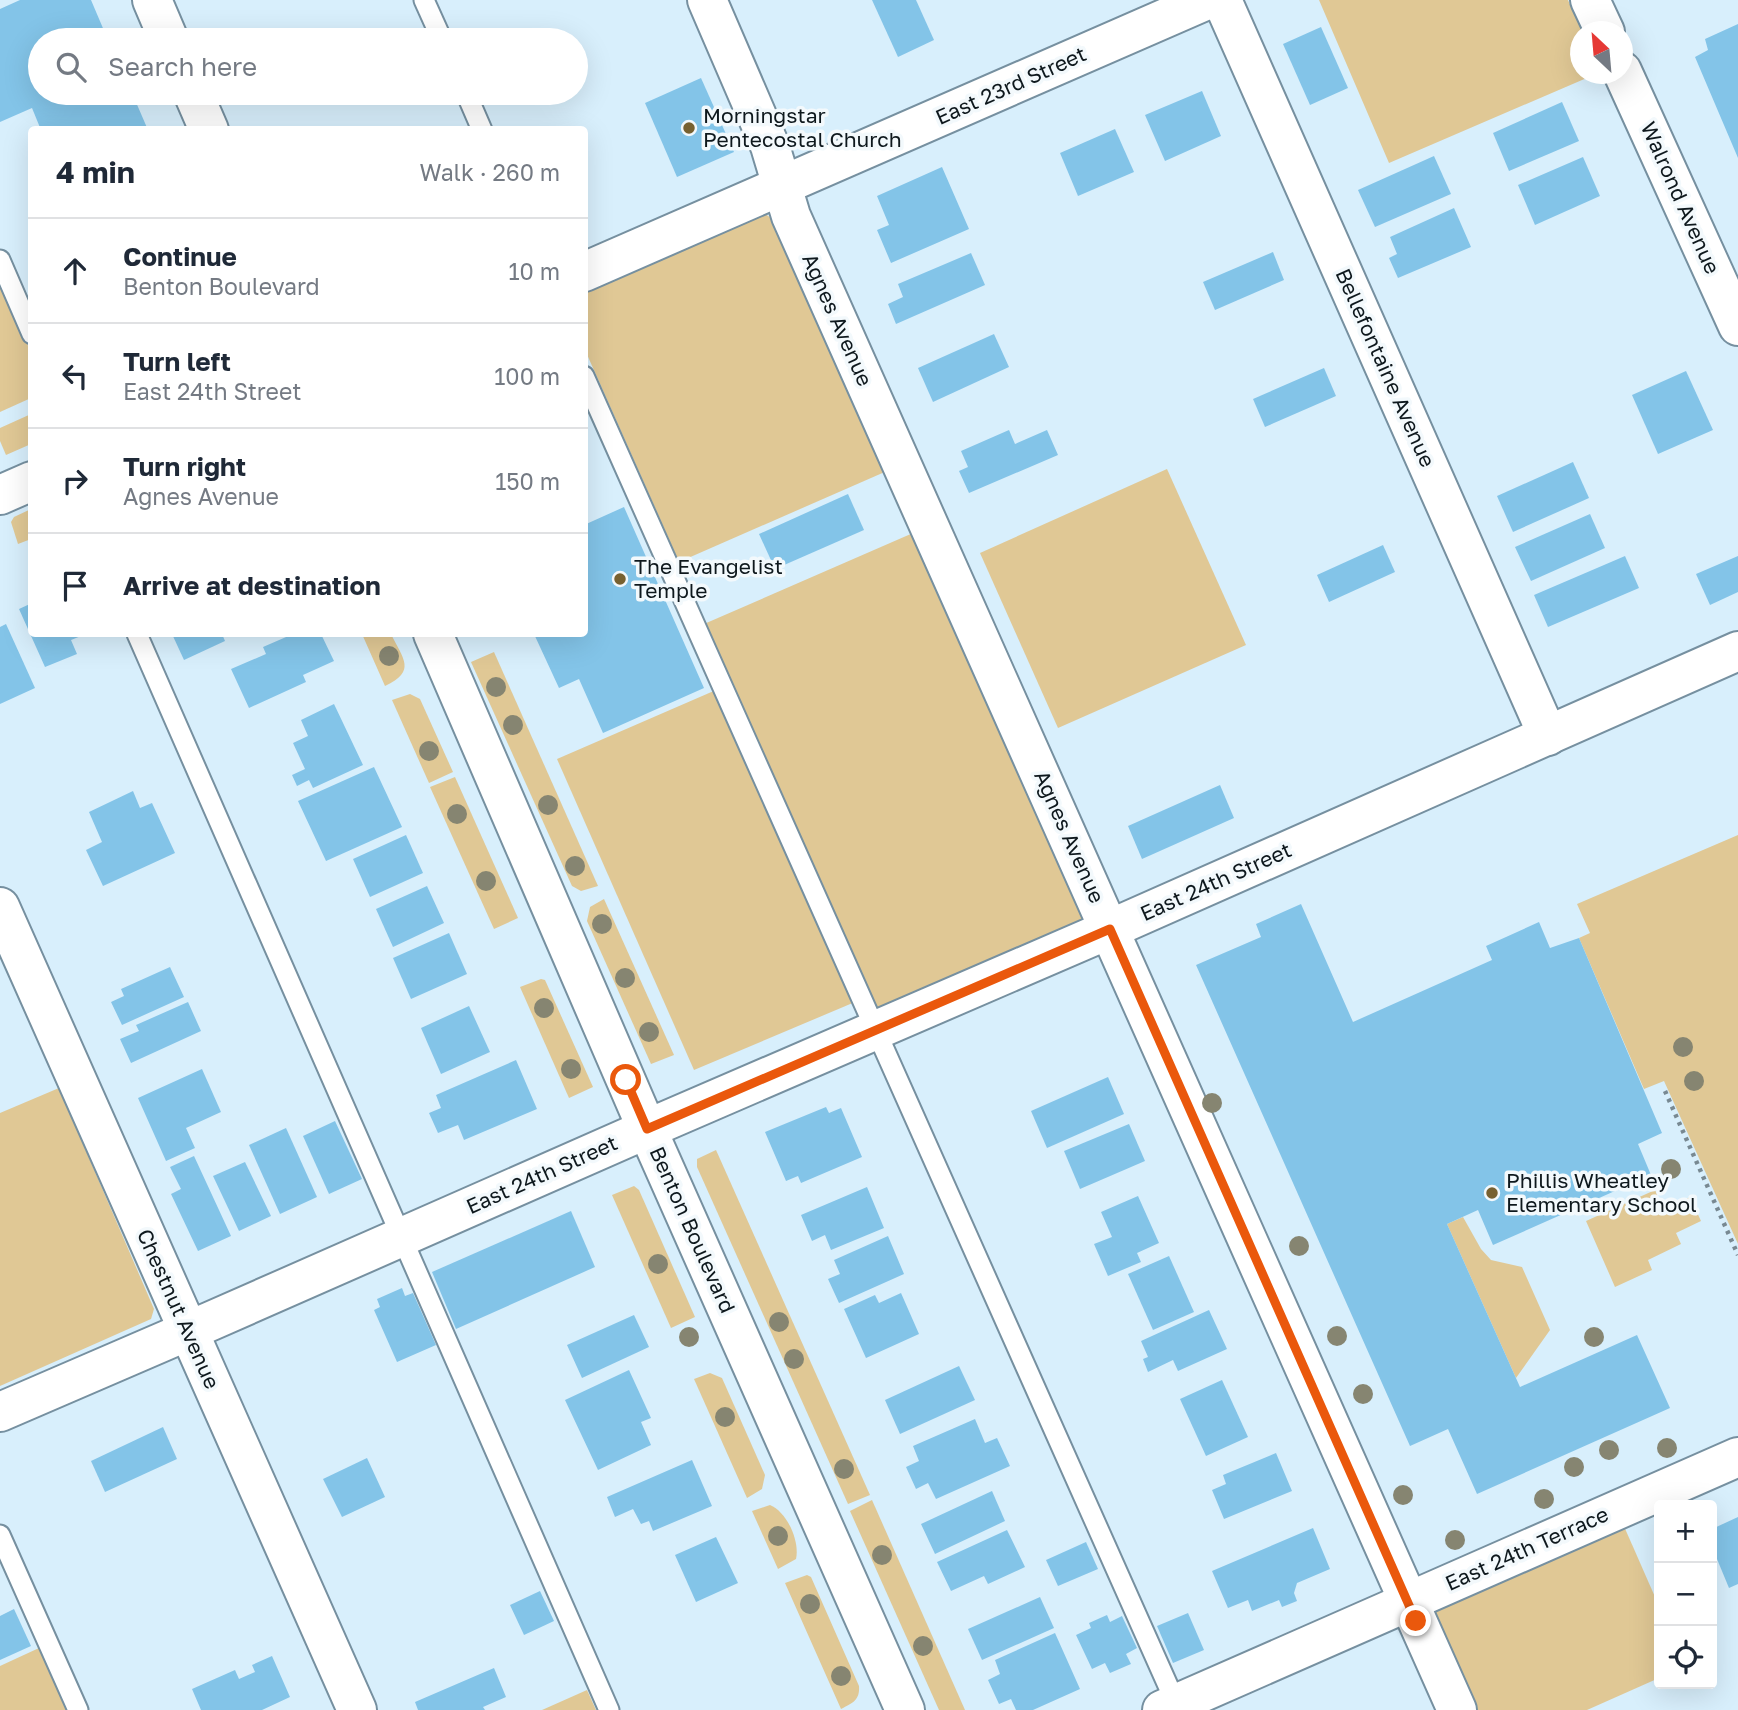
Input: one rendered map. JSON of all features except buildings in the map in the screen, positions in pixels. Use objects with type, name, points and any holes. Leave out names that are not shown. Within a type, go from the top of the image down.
[{"type":"street","points":[[152,0],[164,28]]},
{"type":"street","name":"Agnes Avenue","points":[[707,0],[770,146],[781,187],[797,229],[1457,1710]]},
{"type":"street","name":"East 23rd Street","points":[[588,270],[1207,0]]},
{"type":"street","name":"Bellefontaine Avenue","points":[[1222,0],[1548,736]]},
{"type":"street","points":[[1590,0],[1600,21]]},
{"type":"street","name":"Walrond Avenue","points":[[1628,84],[1738,326]]},
{"type":"street","points":[[198,105],[207,126]]},
{"type":"street","points":[[0,495],[28,483]]},
{"type":"street","name":"Benton Boulevard","points":[[434,637],[647,1129],[905,1710]]},
{"type":"street","name":"East 24th Street","points":[[0,1412],[1110,929],[1738,651]]},
{"type":"street","name":"Chestnut Avenue","points":[[0,907],[357,1710]]},
{"type":"street","name":"East 24th Terrace","points":[[1172,1708],[1738,1457]]},
{"type":"lane","points":[[424,0],[437,28]]},
{"type":"lane","points":[[471,105],[480,126]]},
{"type":"lane","points":[[0,260],[28,325]]},
{"type":"lane","points":[[588,385],[876,1030],[1172,1708]]},
{"type":"lane","points":[[138,637],[609,1710]]},
{"type":"lane","points":[[0,1535],[78,1710]]},
{"type":"path","points":[[1665,1091],[1738,1255]]},
{"type":"shaded area","points":[[1319,0],[1568,0],[1577,21],[1570,21],[1570,84],[1573,84],[1389,163]]},
{"type":"shaded area","points":[[760,210],[775,221],[887,471],[679,562],[588,357],[588,284]]},
{"type":"shaded area","points":[[0,281],[28,346],[28,399],[0,412]]},
{"type":"shaded area","points":[[28,415],[28,445],[6,455],[0,441],[0,428]]},
{"type":"shaded area","points":[[1167,469],[1246,645],[1058,728],[980,553]]},
{"type":"shaded area","points":[[28,510],[28,540],[18,544],[11,522],[14,517]]},
{"type":"shaded area","points":[[913,533],[1083,909],[1082,919],[1076,929],[877,1014],[704,624]]},
{"type":"shaded area","points":[[363,637],[393,637],[403,657],[405,664],[401,675],[385,686]]},
{"type":"shaded area","points":[[494,652],[598,886],[581,891],[572,886],[471,662]]},
{"type":"shaded area","points":[[716,690],[855,1002],[694,1070],[557,759]]},
{"type":"shaded area","points":[[410,694],[420,699],[453,772],[429,783],[392,700]]},
{"type":"shaded area","points":[[455,777],[518,918],[494,929],[430,787]]},
{"type":"shaded area","points":[[1738,835],[1738,1244],[1664,1081],[1644,1089],[1579,938],[1590,933],[1577,904]]},
{"type":"shaded area","points":[[604,899],[674,1055],[651,1064],[587,921],[590,907]]},
{"type":"shaded area","points":[[545,980],[593,1087],[569,1098],[520,987]]},
{"type":"shaded area","points":[[59,1088],[154,1309],[151,1319],[0,1386],[0,1113]]},
{"type":"shaded area","points":[[716,1150],[870,1495],[848,1504],[697,1167],[697,1159]]},
{"type":"shaded area","points":[[634,1186],[639,1190],[695,1317],[671,1328],[612,1195]]},
{"type":"shaded area","points":[[1655,1190],[1664,1209],[1690,1197],[1701,1221],[1676,1233],[1681,1244],[1648,1260],[1652,1270],[1615,1287],[1586,1221]]},
{"type":"shaded area","points":[[1463,1217],[1481,1249],[1491,1260],[1522,1267],[1550,1330],[1516,1378],[1447,1224]]},
{"type":"shaded area","points":[[710,1373],[722,1378],[765,1475],[762,1489],[747,1498],[694,1379]]},
{"type":"shaded area","points":[[872,1500],[965,1710],[939,1710],[850,1511]]},
{"type":"shaded area","points":[[770,1505],[787,1520],[797,1552],[796,1559],[778,1569],[752,1511]]},
{"type":"shaded area","points":[[1623,1524],[1654,1595],[1654,1680],[1587,1710],[1476,1710],[1436,1620],[1436,1611],[1443,1604]]},
{"type":"shaded area","points":[[807,1575],[811,1577],[859,1686],[855,1700],[841,1709],[785,1583]]},
{"type":"shaded area","points":[[39,1648],[66,1710],[0,1710],[0,1666]]},
{"type":"shaded area","points":[[587,1690],[596,1710],[542,1710]]},
{"type":"place","name":"Morningstar Pentecostal Church","points":[[689,128]]},
{"type":"place","name":"The Evangelist Temple","points":[[620,579]]},
{"type":"place","name":"Phillis Wheatley Elementary School","points":[[1492,1193]]},
{"type":"route","points":[[626,1080],[647,1129],[1110,929],[1416,1621]]}]
